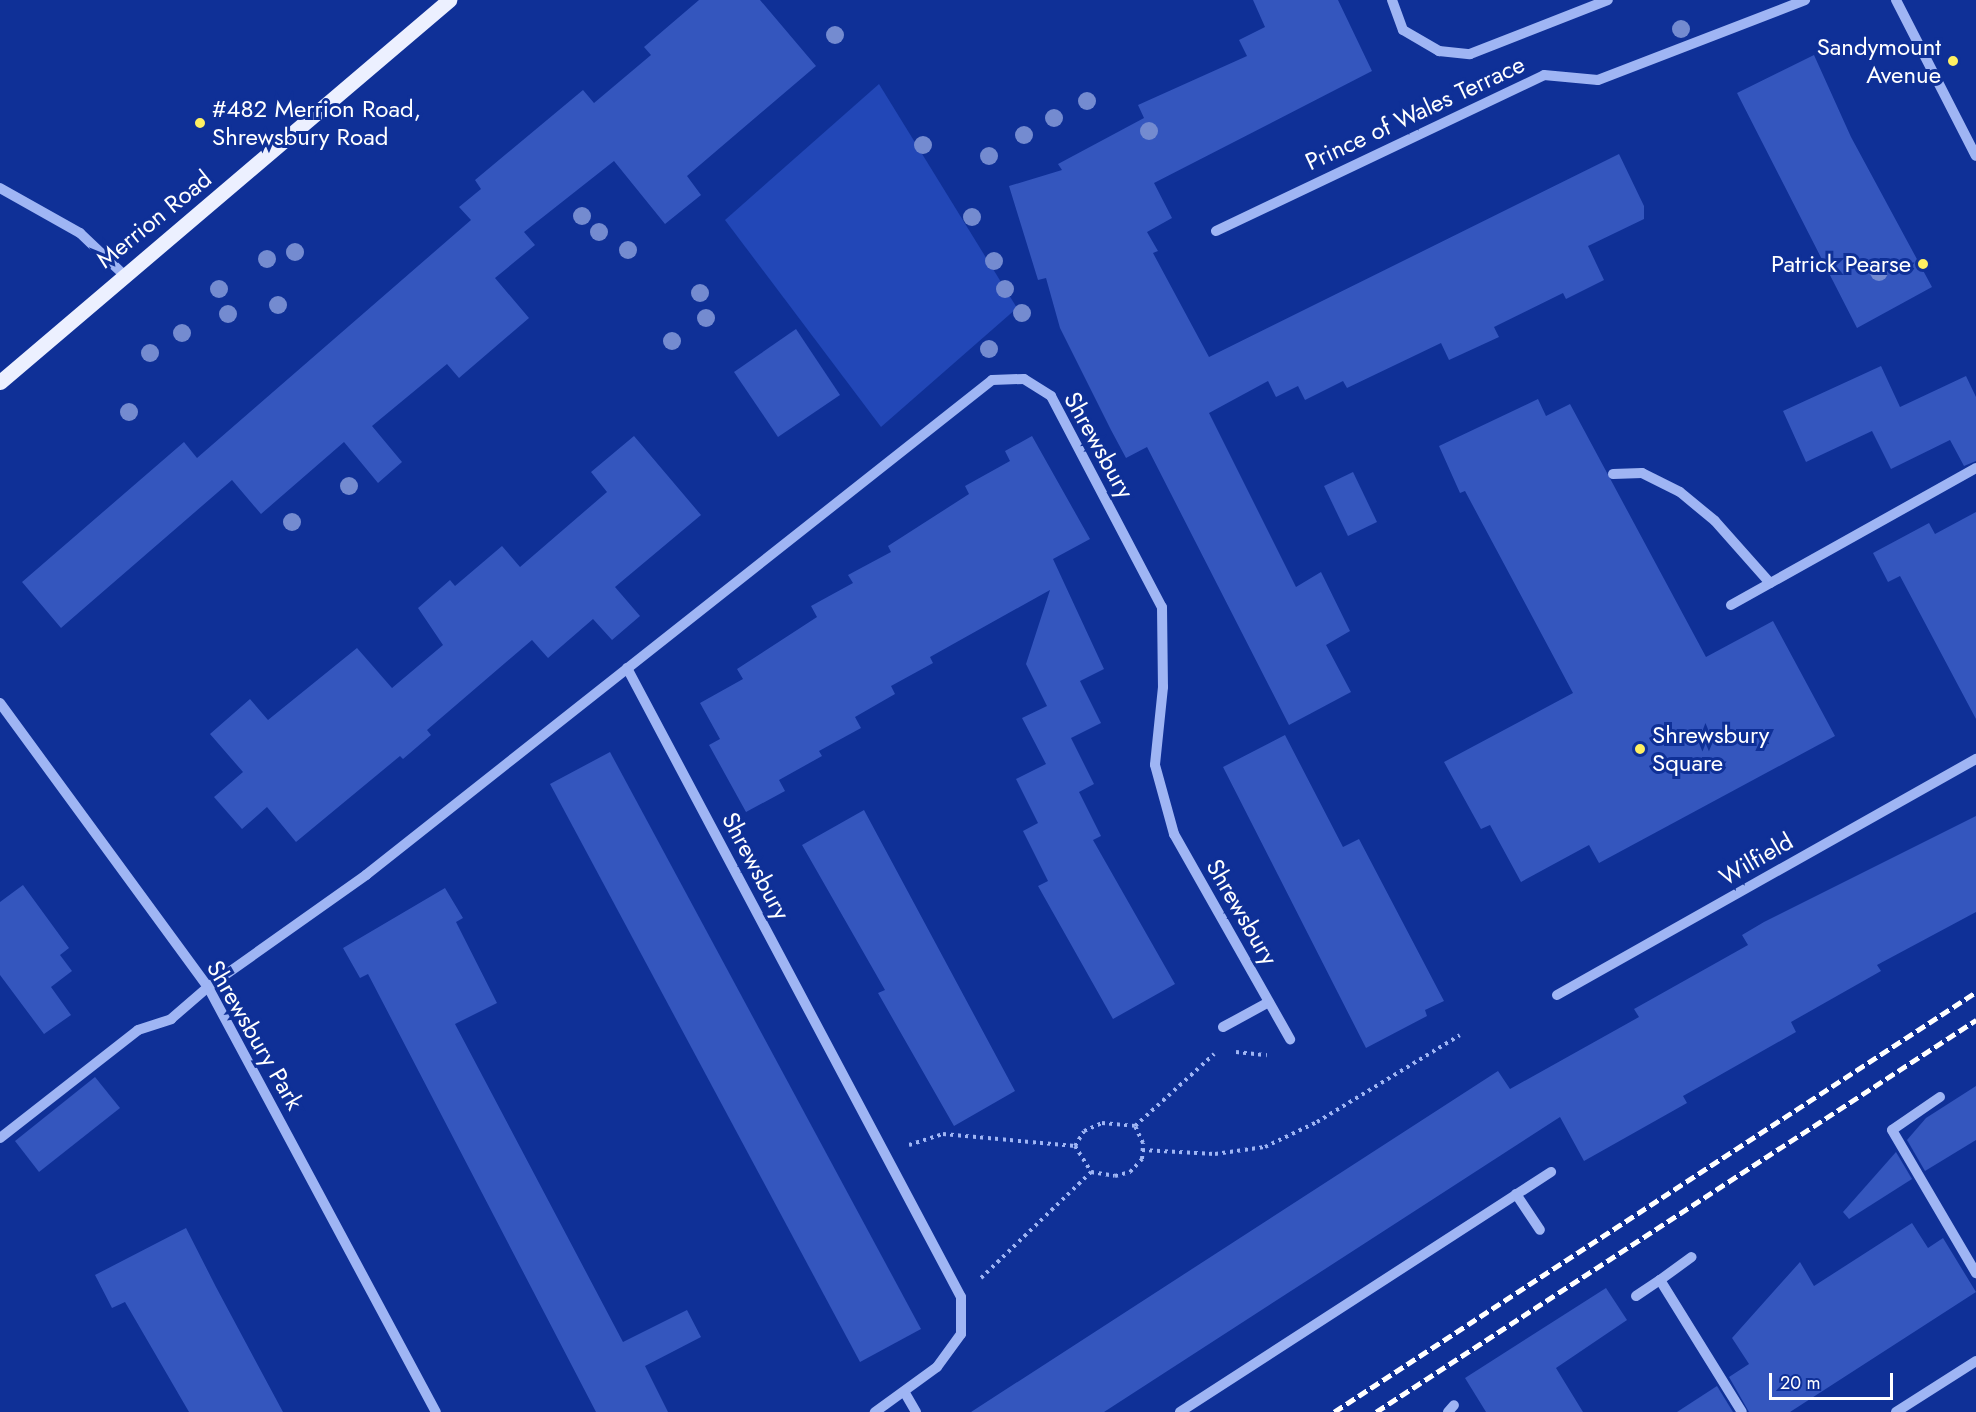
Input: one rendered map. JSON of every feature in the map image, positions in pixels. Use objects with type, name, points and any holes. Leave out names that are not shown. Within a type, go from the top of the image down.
[{"type":"main road","name":"Merrion Road","points":[[0,382],[122,273],[449,0]]},
{"type":"street","points":[[1392,0],[1403,30],[1439,51],[1470,54],[1608,0]]},
{"type":"street","name":"Prince of Wales Terrace","points":[[1216,231],[1544,75],[1598,80],[1806,0]]},
{"type":"street","points":[[1896,0],[1976,156]]},
{"type":"street","points":[[0,188],[80,233],[122,273]]},
{"type":"street","name":"Shrewsbury","points":[[0,1138],[138,1030],[171,1019],[208,987],[351,887],[992,380],[1024,379],[1051,396],[1162,607],[1163,687],[1155,765],[1174,834],[1290,1039]]},
{"type":"street","points":[[1731,605],[1976,468]]},
{"type":"street","points":[[1613,474],[1642,472],[1680,492],[1715,521],[1770,583]]},
{"type":"street","name":"Shrewsbury","points":[[627,668],[961,1297],[961,1334],[937,1367],[905,1393],[875,1412]]},
{"type":"street","name":"Shrewsbury Park","points":[[0,703],[208,987],[436,1412]]},
{"type":"street","name":"Wilfield","points":[[1557,995],[1976,759]]},
{"type":"street","name":"Shrewsbury","points":[[1223,1027],[1269,1002]]},
{"type":"street","points":[[1940,1097],[1892,1130],[1976,1273]]},
{"type":"street","points":[[1180,1412],[1551,1172]]},
{"type":"street","points":[[1516,1194],[1540,1230]]},
{"type":"street","points":[[1636,1296],[1692,1257]]},
{"type":"street","points":[[1660,1280],[1742,1412]]},
{"type":"street","points":[[1896,1412],[1912,1408],[1976,1361]]},
{"type":"street","points":[[905,1393],[916,1412]]},
{"type":"path","points":[[1142,1150],[1215,1154],[1265,1147],[1317,1122],[1460,1035]]},
{"type":"path","points":[[1075,1146],[1084,1131],[1102,1123],[1135,1126],[1212,1054],[1256,1051],[1278,1059],[1290,1039]]},
{"type":"path","points":[[1075,1146],[1091,1172],[1115,1176],[1130,1172],[1142,1159],[1142,1150],[1135,1126]]},
{"type":"path","points":[[885,1153],[943,1134],[1075,1146]]},
{"type":"path","points":[[961,1297],[1091,1172]]},
{"type":"shaded area","points":[[879,84],[1017,308],[881,427],[725,220]]},
{"type":"building","points":[[699,0],[760,0],[816,66],[687,176],[701,195],[665,224],[614,161],[524,232],[535,245],[495,278],[529,318],[459,378],[447,364],[372,426],[402,462],[378,483],[344,442],[261,514],[232,480],[61,628],[22,582],[184,442],[197,458],[471,220],[459,207],[481,189],[475,180],[583,90],[594,103],[651,55],[644,47]]},
{"type":"building","points":[[1253,0],[1338,0],[1372,71],[1154,183],[1172,218],[1147,232],[1158,251],[1153,253],[1209,357],[1619,154],[1644,206],[1644,219],[1588,246],[1604,280],[1566,299],[1563,293],[1494,327],[1499,337],[1449,360],[1441,343],[1347,388],[1343,381],[1305,400],[1298,386],[1276,397],[1268,381],[1209,413],[1296,587],[1321,572],[1350,631],[1326,645],[1351,692],[1289,725],[1147,447],[1126,458],[1111,430],[1060,328],[1046,278],[1038,280],[1009,186],[1062,170],[1058,164],[1144,118],[1138,105],[1247,56],[1239,40],[1265,27]]},
{"type":"building","points":[[1814,55],[1851,137],[1932,287],[1857,328],[1737,93]]},
{"type":"building","points":[[796,329],[840,395],[778,437],[734,372]]},
{"type":"building","points":[[1881,366],[1900,407],[1966,376],[1976,397],[1976,461],[1964,466],[1950,440],[1891,469],[1872,431],[1806,462],[1783,411]]},
{"type":"building","points":[[1538,399],[1546,416],[1570,404],[1706,657],[1773,621],[1835,736],[1599,863],[1589,845],[1521,882],[1490,825],[1481,829],[1444,762],[1573,693],[1465,491],[1460,493],[1439,446]]},
{"type":"building","points":[[634,436],[701,515],[615,587],[640,616],[612,640],[593,619],[548,658],[532,640],[427,730],[431,735],[403,759],[400,756],[296,842],[267,807],[242,829],[214,797],[243,772],[210,734],[250,699],[268,720],[357,648],[392,688],[443,645],[418,608],[450,580],[455,586],[502,546],[520,567],[607,492],[591,472]]},
{"type":"building","points":[[1032,436],[1090,539],[1053,559],[1104,669],[1080,681],[1101,723],[1071,738],[1094,784],[1079,792],[1101,836],[1093,840],[1175,984],[1113,1019],[1038,886],[1048,881],[1023,831],[1038,823],[1016,779],[1046,764],[1022,718],[1047,706],[1026,664],[1050,590],[930,657],[933,663],[891,686],[895,694],[855,717],[861,728],[819,751],[822,756],[779,780],[785,791],[746,812],[709,745],[720,739],[700,703],[743,679],[737,669],[817,617],[811,606],[853,583],[848,575],[891,552],[888,546],[969,494],[965,486],[1010,461],[1005,451]]},
{"type":"building","points":[[1353,472],[1377,522],[1348,536],[1324,486]]},
{"type":"building","points":[[1976,512],[1976,719],[1900,576],[1888,582],[1873,553],[1929,523],[1935,534]]},
{"type":"building","points":[[1285,735],[1343,847],[1359,839],[1444,1001],[1425,1010],[1427,1016],[1366,1048],[1223,767]]},
{"type":"building","points":[[610,752],[921,1329],[860,1362],[550,784]]},
{"type":"building","points":[[864,810],[1015,1091],[954,1126],[878,993],[885,990],[802,845]]},
{"type":"building","points":[[1976,816],[1976,912],[1877,965],[1881,971],[1791,1022],[1796,1032],[1683,1096],[1687,1103],[1584,1161],[1560,1117],[1104,1412],[971,1412],[1498,1071],[1510,1089],[1639,1017],[1634,1009],[1748,945],[1742,935],[1764,922]]},
{"type":"building","points":[[23,885],[69,948],[60,955],[72,971],[51,987],[71,1015],[44,1034],[0,975],[0,902]]},
{"type":"building","points":[[445,888],[463,918],[456,922],[497,1003],[455,1024],[623,1342],[687,1310],[701,1337],[645,1366],[668,1412],[596,1412],[368,974],[360,978],[343,948]]},
{"type":"building","points":[[95,1077],[120,1108],[39,1172],[15,1141]]},
{"type":"building","points":[[1976,1086],[1976,1140],[1925,1171],[1907,1140],[1926,1118]]},
{"type":"building","points":[[1896,1152],[1912,1179],[1849,1219],[1843,1212]]},
{"type":"building","points":[[1912,1223],[1928,1248],[1943,1238],[1976,1292],[1790,1412],[1749,1412],[1729,1377],[1749,1364],[1732,1338],[1800,1262],[1814,1286]]},
{"type":"building","points":[[186,1228],[283,1412],[189,1412],[125,1302],[112,1308],[95,1275]]},
{"type":"building","points":[[1606,1288],[1627,1320],[1556,1368],[1583,1412],[1486,1412],[1465,1378]]},
{"type":"building","points":[[1717,1386],[1733,1412],[1677,1412]]},
{"type":"railway","points":[[1334,1412],[1976,992]]},
{"type":"railway","points":[[1376,1412],[1976,1020]]},
{"type":"place","name":"Sandymount Avenue","points":[[1953,61]]},
{"type":"place","name":"#482 Merrion Road, Shrewsbury Road","points":[[200,123]]},
{"type":"place","name":"Patrick Pearse","points":[[1923,264]]},
{"type":"place","name":"Shrewsbury Square","points":[[1640,749]]}]
